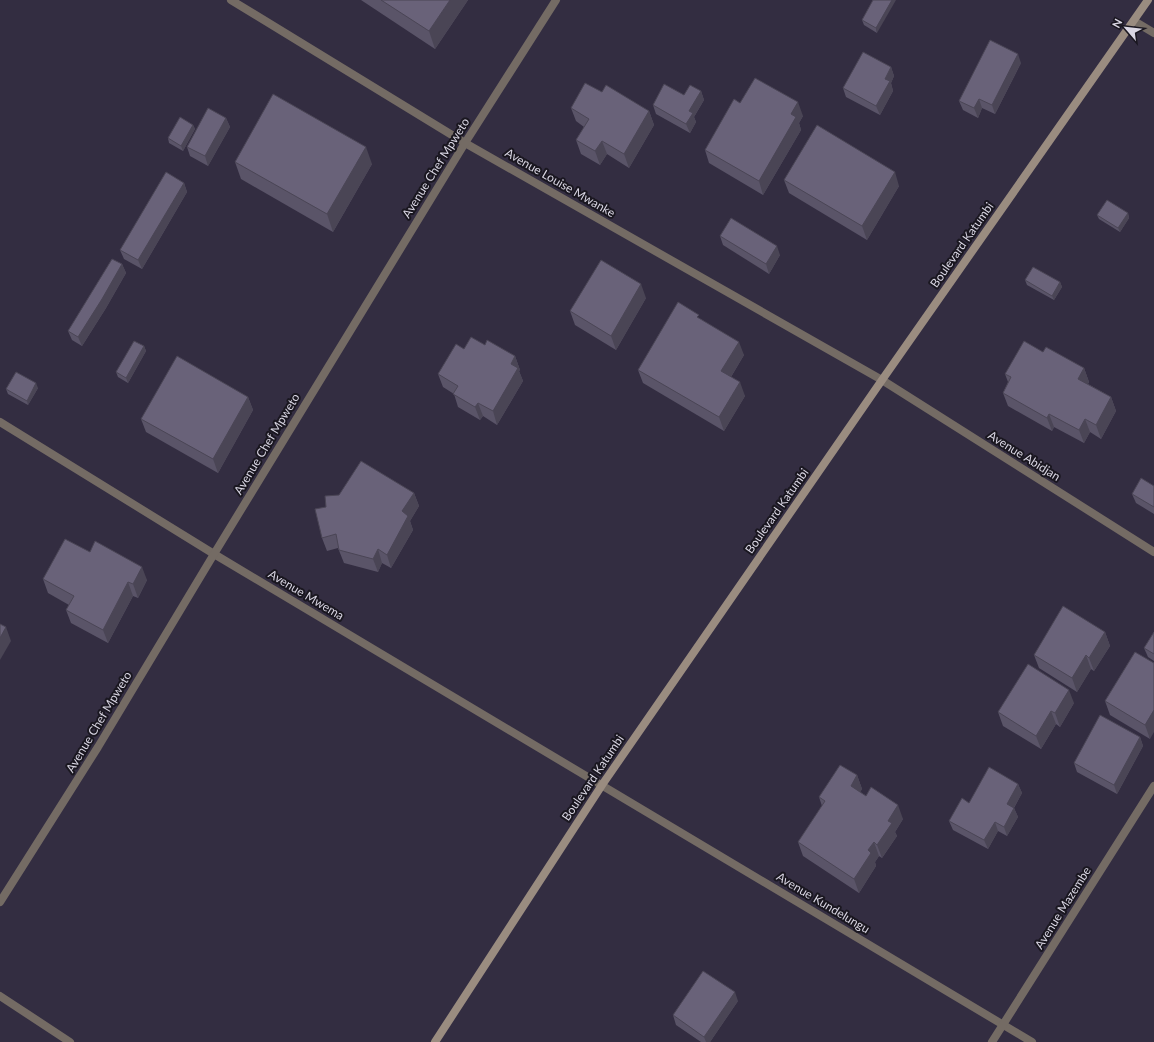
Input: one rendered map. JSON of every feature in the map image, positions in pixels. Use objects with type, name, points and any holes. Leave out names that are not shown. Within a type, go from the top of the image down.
[{"type":"street","name":"Avenue Louise Mwanke","points":[[230,0],[465,143],[882,380]]},
{"type":"street","name":"Avenue Chef Mpweto","points":[[0,902],[98,747],[465,143],[556,0]]},
{"type":"street","name":"Boulevard Katumbi","points":[[435,1042],[602,785],[882,380],[1148,0]]},
{"type":"street","points":[[1134,21],[1154,33]]},
{"type":"street","name":"Avenue Abidjan","points":[[882,380],[1154,552]]},
{"type":"street","name":"Avenue Mwema","points":[[0,422],[214,554],[602,785]]},
{"type":"street","name":"Avenue Kundelungu","points":[[602,785],[1032,1042]]},
{"type":"street","name":"Avenue Mazembe","points":[[992,1042],[1154,786]]},
{"type":"street","points":[[0,996],[70,1042]]},
{"type":"building","points":[[381,0],[450,0],[429,31]]},
{"type":"building","points":[[873,0],[892,0],[876,28],[862,20]]},
{"type":"building","points":[[990,40],[1018,54],[992,105],[979,99],[974,108],[959,101]]},
{"type":"building","points":[[863,52],[891,67],[885,79],[890,81],[876,106],[843,88]]},
{"type":"building","points":[[755,78],[798,102],[791,114],[796,117],[759,181],[705,150],[734,99],[740,103]]},
{"type":"building","points":[[585,83],[602,92],[606,85],[649,111],[624,154],[602,141],[595,151],[576,140],[589,119],[571,108]]},
{"type":"building","points":[[664,84],[684,95],[690,85],[701,91],[689,111],[693,113],[686,124],[653,105]]},
{"type":"building","points":[[273,94],[366,147],[327,214],[235,162]]},
{"type":"building","points":[[208,108],[226,118],[205,156],[187,147]]},
{"type":"building","points":[[180,117],[193,125],[181,146],[168,138]]},
{"type":"building","points":[[817,125],[895,172],[862,226],[784,180]]},
{"type":"building","points":[[166,172],[184,183],[138,260],[120,250]]},
{"type":"building","points":[[1107,200],[1128,213],[1118,228],[1097,215]]},
{"type":"building","points":[[731,218],[777,246],[766,264],[720,236]]},
{"type":"building","points":[[112,259],[122,264],[78,337],[68,331]]},
{"type":"building","points":[[601,260],[641,284],[611,336],[570,311]]},
{"type":"building","points":[[1033,267],[1060,282],[1052,296],[1025,280]]},
{"type":"building","points":[[678,302],[699,315],[697,317],[739,342],[721,371],[740,382],[719,417],[638,370]]},
{"type":"building","points":[[471,337],[485,345],[487,340],[515,356],[511,364],[518,368],[493,411],[478,403],[475,407],[453,394],[458,386],[438,374],[456,344],[464,349]]},
{"type":"building","points":[[134,341],[144,346],[126,378],[116,372]]},
{"type":"building","points":[[1024,341],[1043,352],[1046,347],[1084,368],[1078,379],[1111,397],[1096,425],[1085,419],[1079,430],[1049,414],[1047,418],[1003,393],[1011,377],[1005,374]]},
{"type":"building","points":[[177,356],[248,397],[213,459],[141,419]]},
{"type":"building","points":[[16,372],[36,383],[27,401],[6,389]]},
{"type":"building","points":[[361,461],[414,493],[402,511],[408,516],[387,555],[378,549],[373,559],[339,550],[336,534],[322,538],[315,509],[326,507],[325,496],[339,495]]},
{"type":"building","points":[[1141,478],[1154,486],[1154,507],[1132,494]]},
{"type":"building","points":[[65,539],[90,552],[95,541],[142,567],[133,584],[128,582],[103,630],[66,610],[74,596],[43,579]]},
{"type":"building","points":[[1063,606],[1105,632],[1089,658],[1086,655],[1072,678],[1034,655]]},
{"type":"building","points":[[0,624],[6,627],[0,638]]},
{"type":"building","points":[[1154,632],[1154,654],[1144,648]]},
{"type":"building","points":[[1135,652],[1154,663],[1154,710],[1145,725],[1105,701]]},
{"type":"building","points":[[1028,664],[1069,690],[1055,713],[1051,711],[1036,736],[998,712]]},
{"type":"building","points":[[1100,715],[1140,737],[1114,785],[1074,763]]},
{"type":"building","points":[[840,765],[857,775],[851,786],[866,796],[871,787],[898,805],[888,821],[892,823],[877,845],[874,842],[868,850],[871,853],[854,879],[798,842],[825,801],[819,797]]},
{"type":"building","points":[[989,767],[1018,784],[1007,804],[1014,808],[1004,827],[995,822],[984,840],[949,821],[962,798],[969,803]]},
{"type":"building","points":[[703,971],[735,992],[704,1037],[673,1015]]}]
